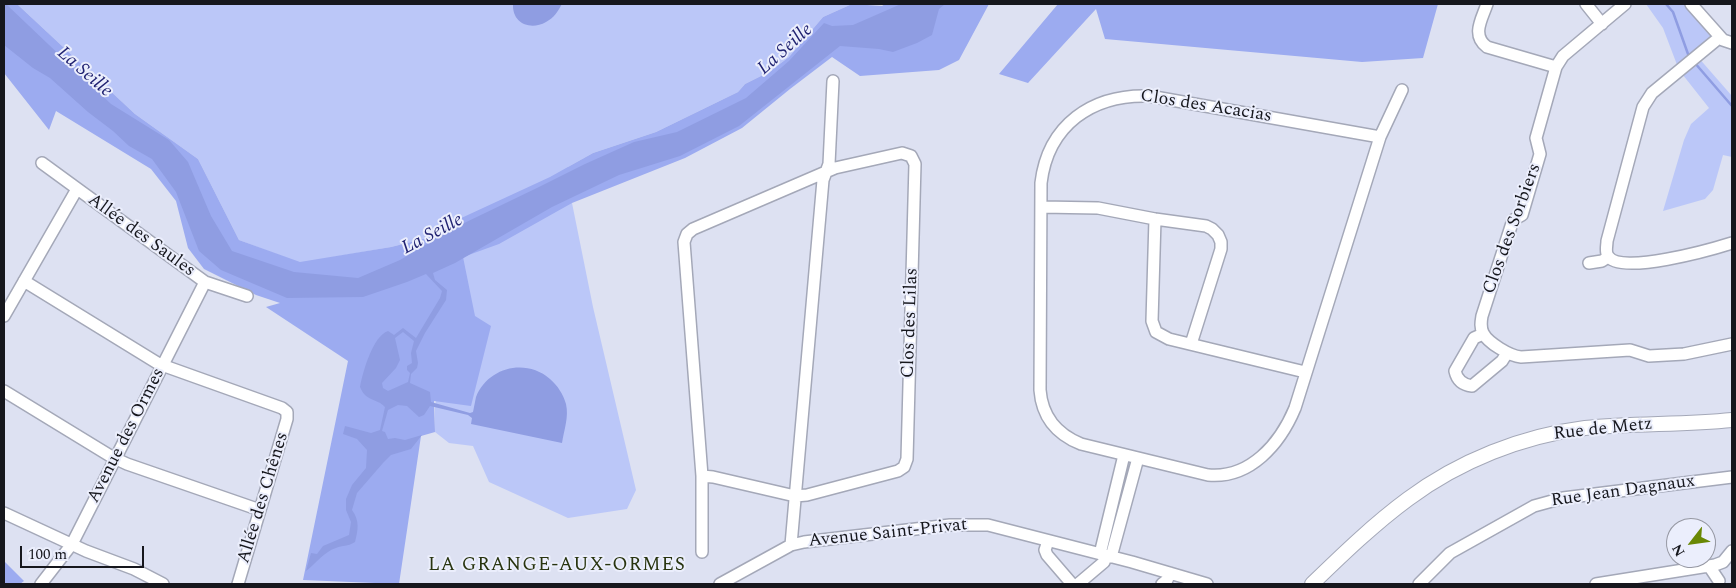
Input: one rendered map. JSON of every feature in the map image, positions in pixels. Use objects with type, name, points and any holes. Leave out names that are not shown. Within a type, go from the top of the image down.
[{"type":"main road","name":"Rue de Metz","points":[[1312,584],[1386,516],[1408,499],[1455,470],[1495,451],[1540,437],[1584,428],[1732,420]]},
{"type":"street","points":[[1487,4],[1478,29],[1483,44],[1487,47],[1556,67]]},
{"type":"street","points":[[1586,4],[1602,24]]},
{"type":"street","name":"Clos des Sorbiers","points":[[1483,334],[1482,316],[1513,220],[1522,215],[1540,154],[1536,138],[1556,67],[1563,56],[1626,4]]},
{"type":"street","points":[[1691,4],[1720,37],[1726,42],[1732,43]]},
{"type":"street","points":[[1720,37],[1652,93],[1643,107],[1606,250],[1608,257],[1615,262],[1624,264],[1648,262],[1697,253],[1732,243]]},
{"type":"street","points":[[791,546],[825,172],[829,164],[834,81]]},
{"type":"street","name":"Clos des Acacias","points":[[1380,136],[1149,96],[1116,97],[1096,104],[1077,116],[1055,141],[1042,172],[1040,390],[1043,407],[1055,428],[1072,440],[1124,455],[1218,476],[1228,475],[1247,468],[1270,447],[1287,424],[1295,408],[1380,136],[1402,90]]},
{"type":"street","name":"Clos des Lilas","points":[[702,476],[795,496],[807,495],[898,471],[904,466],[907,459],[915,164],[911,156],[902,153],[835,168],[693,229],[685,238],[702,476],[702,552]]},
{"type":"street","name":"Allée des Saules","points":[[42,163],[205,282],[247,296]]},
{"type":"street","points":[[4,316],[77,189]]},
{"type":"street","points":[[1042,207],[1098,208],[1206,226],[1216,232],[1221,242],[1221,250],[1191,344]]},
{"type":"street","points":[[1155,219],[1154,329],[1162,337],[1305,372]]},
{"type":"street","points":[[1589,264],[1602,261],[1608,257]]},
{"type":"street","points":[[24,281],[162,365]]},
{"type":"street","name":"Avenue des Ormes","points":[[41,584],[72,544],[205,282]]},
{"type":"street","points":[[1508,353],[1502,362],[1472,386],[1466,385],[1456,377],[1454,371],[1474,338],[1483,334],[1508,353],[1526,357],[1630,350],[1649,356],[1684,354],[1732,344]]},
{"type":"street","name":"Allée des Chênes","points":[[162,365],[282,408],[287,412],[287,419],[238,584]]},
{"type":"street","points":[[4,391],[116,459],[260,510]]},
{"type":"street","points":[[1078,584],[1104,562],[1124,455]]},
{"type":"street","points":[[1105,555],[1138,458]]},
{"type":"street","name":"Rue Jean Dagnaux","points":[[1419,584],[1450,553],[1534,506],[1563,498],[1732,477]]},
{"type":"street","points":[[4,513],[163,584]]},
{"type":"street","name":"Avenue Saint-Privat","points":[[720,584],[791,546],[804,542],[962,525],[1000,528],[1208,584]]},
{"type":"street","points":[[1048,541],[1045,550],[1047,555],[1072,584]]},
{"type":"street","points":[[1716,564],[1723,562],[1732,550]]},
{"type":"street","points":[[1596,584],[1696,568]]},
{"type":"street","points":[[1710,568],[1720,581]]},
{"type":"street","points":[[1162,584],[1170,574]]},
{"type":"shaded area","points":[[4,4],[17,4],[135,114],[198,159],[239,240],[300,262],[391,247],[431,237],[457,220],[550,177],[593,153],[656,132],[738,92],[745,84],[769,72],[789,57],[823,17],[852,4],[882,6],[885,4],[989,4],[959,60],[939,70],[860,76],[832,57],[742,128],[685,158],[572,203],[499,244],[463,257],[475,316],[491,326],[471,406],[434,401],[435,432],[421,436],[399,584],[303,580],[348,361],[266,307],[280,303],[256,295],[204,269],[188,248],[176,201],[151,169],[56,111],[49,130],[4,73]]},
{"type":"shaded area","points":[[4,4],[6,4],[111,104],[169,140],[188,162],[211,216],[232,251],[294,272],[358,278],[400,260],[456,227],[585,164],[634,142],[677,132],[746,98],[789,61],[824,23],[832,26],[853,25],[901,4],[945,4],[939,9],[932,35],[917,43],[893,52],[840,46],[739,126],[680,156],[619,175],[552,207],[455,263],[433,273],[435,280],[447,290],[446,300],[416,351],[418,363],[417,368],[411,374],[410,383],[430,392],[431,402],[470,413],[473,412],[476,397],[489,379],[508,369],[530,369],[550,379],[562,394],[567,409],[567,419],[562,443],[471,424],[472,418],[468,415],[430,406],[424,415],[419,417],[407,406],[398,405],[388,410],[382,431],[385,432],[388,439],[405,440],[422,435],[411,449],[391,455],[357,493],[352,510],[358,526],[355,542],[328,552],[306,571],[311,553],[317,554],[323,546],[349,535],[351,522],[346,510],[346,499],[352,485],[366,468],[367,450],[357,439],[343,434],[345,426],[371,433],[380,430],[385,407],[368,398],[360,387],[373,347],[383,334],[388,331],[394,335],[403,328],[416,338],[440,298],[442,291],[426,274],[363,297],[287,298],[221,270],[199,251],[176,192],[152,159],[129,146],[50,78],[33,68],[4,45]],"holes":[[[403,332],[414,341],[411,353],[412,363],[407,366],[407,370],[410,373],[408,382],[388,391],[383,388],[382,383],[396,368],[400,360],[395,338]]]},
{"type":"shaded area","points":[[17,4],[852,4],[823,17],[789,57],[769,72],[745,84],[738,92],[656,132],[593,153],[568,167],[572,203],[593,307],[636,490],[627,509],[568,518],[489,482],[473,446],[449,443],[435,432],[438,384],[431,237],[391,247],[300,263],[239,240],[198,159],[135,114]]},
{"type":"shaded area","points":[[513,4],[562,4],[557,12],[546,22],[534,26],[523,23],[515,16]]},
{"type":"shaded area","points":[[1058,4],[1438,4],[1423,58],[1362,62],[1105,39],[1096,9],[1028,83],[999,74]]},
{"type":"shaded area","points":[[1646,4],[1691,4],[1720,37],[1697,56],[1732,96],[1732,157],[1723,155],[1713,190],[1705,199],[1663,211],[1684,140],[1691,124],[1709,108],[1679,70],[1663,28]]},
{"type":"shaded area","points":[[4,561],[24,581],[20,584],[4,584]]},
{"type":"waterway","points":[[1666,4],[1673,12],[1691,58]]},
{"type":"waterway","points":[[1694,62],[1732,106]]},
{"type":"district","name":"LA GRANGE-AUX-ORMES","points":[[557,566]]},
{"type":"water label","name":"La Seille","points":[[786,50]]},
{"type":"water label","name":"La Seille","points":[[84,73]]},
{"type":"water label","name":"La Seille","points":[[433,235]]}]
